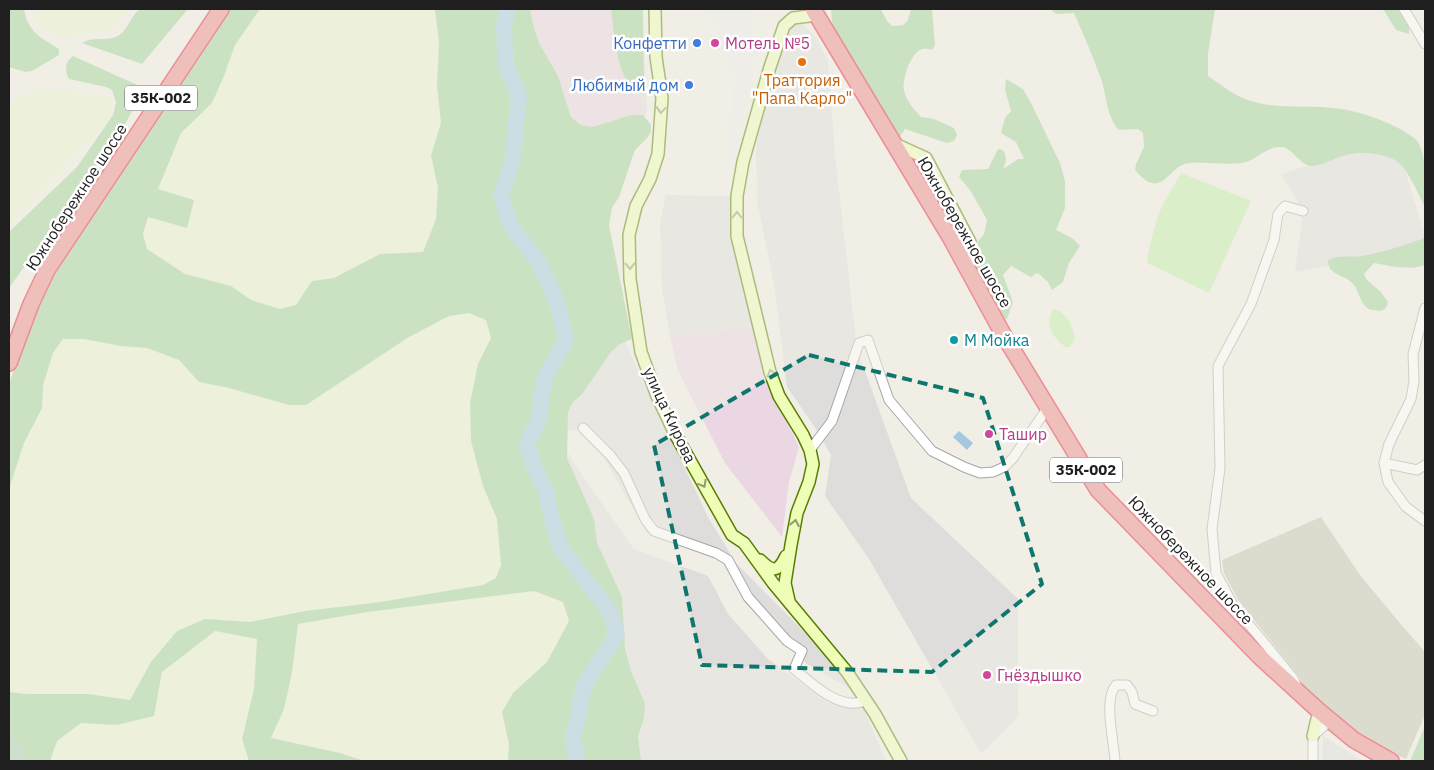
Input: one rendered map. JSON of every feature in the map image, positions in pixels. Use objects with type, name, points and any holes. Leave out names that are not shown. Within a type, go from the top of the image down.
[{"type":"highway","name":"Южнобережное шоссе","points":[[9,363],[31,304],[47,270],[209,9]]},
{"type":"highway","name":"Южнобережное шоссе","points":[[9,337],[24,296],[40,262],[99,185],[221,9]]},
{"type":"highway","name":"Южнобережное шоссе","points":[[813,11],[968,269],[1003,334],[1098,490],[1260,657],[1354,740],[1390,761]]},
{"type":"highway","name":"Южнобережное шоссе","points":[[813,11],[999,340],[1094,496],[1248,656],[1317,731],[1349,745],[1376,761]]},
{"type":"main road","name":"улица Кирова","points":[[655,9],[656,57],[662,98],[658,154],[650,179],[636,206],[629,236],[630,279],[641,352],[674,432],[732,535],[744,542],[773,584],[847,672],[875,714],[901,761]]},
{"type":"main road","points":[[790,605],[785,583],[790,544],[797,513],[809,482],[813,464],[810,450],[803,435],[779,396],[770,372],[737,236],[737,196],[744,162],[770,67],[784,26],[793,18],[813,11]]},
{"type":"main road","points":[[892,143],[926,158],[970,242],[968,269]]},
{"type":"main road","points":[[744,542],[769,569],[776,570],[782,566],[790,544]]},
{"type":"street","points":[[1404,9],[1425,44]]},
{"type":"street","points":[[1299,692],[1294,678],[1233,605],[1216,573],[1212,529],[1220,468],[1218,366],[1251,304],[1274,240],[1278,214],[1285,206],[1303,210]]},
{"type":"street","points":[[1425,308],[1413,354],[1414,380],[1411,399],[1389,444],[1384,463],[1388,482],[1406,507],[1425,521]]},
{"type":"street","points":[[810,450],[832,421],[859,343],[868,340],[889,400],[932,451],[964,467],[980,473],[993,472],[1004,467],[1013,458],[1044,413]]},
{"type":"street","points":[[583,428],[610,455],[624,473],[645,519],[654,531],[716,553],[728,560],[748,597],[787,641],[802,651],[794,669],[827,694],[846,702],[860,703],[865,701]]},
{"type":"street","points":[[1384,463],[1417,470],[1425,465]]},
{"type":"street","points":[[1115,761],[1109,716],[1112,690],[1116,685],[1127,685],[1132,692],[1135,704],[1153,711]]},
{"type":"street","points":[[1313,761],[1317,731]]},
{"type":"highlighted area","points":[[809,355],[983,398],[1042,584],[932,672],[702,665],[654,445]]},
{"type":"shaded area","points":[[38,9],[128,9],[112,29],[62,38],[35,24]]},
{"type":"shaded area","points":[[260,9],[435,9],[439,43],[437,86],[441,123],[431,155],[438,188],[436,219],[423,252],[380,254],[334,278],[312,281],[296,305],[280,309],[251,300],[231,286],[185,274],[147,249],[143,234],[148,217],[187,228],[193,200],[158,190],[181,133],[212,103],[235,45]]},
{"type":"shaded area","points":[[523,9],[612,9],[644,107],[574,160]]},
{"type":"shaded area","points":[[642,9],[647,110],[604,222],[612,287],[626,344],[708,517],[736,563],[828,656],[850,689],[807,664],[744,602],[721,560],[647,533],[604,458],[579,431],[565,430],[560,439],[575,465],[634,549],[708,576],[728,614],[768,659],[828,703],[864,710],[886,761],[617,761],[556,553],[509,173]]},
{"type":"shaded area","points":[[711,9],[746,9],[754,22],[753,37],[760,44],[734,159],[729,161],[733,75],[711,14]]},
{"type":"shaded area","points":[[803,24],[816,37],[828,60],[835,154],[857,349],[911,498],[1018,599],[1018,717],[981,754],[869,559],[825,496],[831,455],[787,387],[774,284],[757,201],[756,145],[784,35],[796,25]]},
{"type":"shaded area","points":[[33,89],[105,94],[114,104],[106,123],[9,225],[9,107]]},
{"type":"shaded area","points":[[1360,149],[1401,157],[1425,235],[1425,248],[1295,272],[1303,211],[1281,174]]},
{"type":"shaded area","points":[[666,195],[730,196],[734,233],[754,327],[670,336],[662,290],[660,222]]},
{"type":"shaded area","points":[[469,313],[486,320],[491,338],[478,364],[470,403],[471,441],[483,486],[497,519],[501,565],[496,578],[483,585],[380,602],[305,611],[250,622],[205,619],[151,662],[131,700],[88,694],[27,694],[9,692],[9,489],[24,443],[42,408],[43,385],[53,353],[63,339],[84,339],[121,346],[147,348],[179,360],[199,382],[229,388],[289,405],[306,405],[409,337],[449,316]]},
{"type":"shaded area","points":[[754,327],[771,389],[799,447],[789,482],[782,537],[725,463],[678,371],[670,336]]},
{"type":"shaded area","points":[[1321,517],[1360,575],[1425,652],[1425,715],[1406,759],[1358,737],[1305,689],[1298,675],[1238,600],[1224,573],[1222,560]]},
{"type":"shaded area","points":[[534,591],[563,602],[569,621],[547,662],[513,693],[502,712],[509,744],[508,761],[364,761],[340,753],[271,738],[284,709],[292,673],[298,624],[367,612]]},
{"type":"shaded area","points":[[215,631],[257,638],[254,689],[242,739],[249,761],[50,761],[57,741],[81,723],[117,725],[154,716],[162,672]]},
{"type":"shaded area","points":[[1323,736],[1363,761],[1322,761]]},
{"type":"green space","points":[[9,9],[24,9],[32,29],[59,49],[59,55],[32,71],[25,72],[9,67]]},
{"type":"green space","points":[[140,9],[188,9],[142,64],[82,43],[119,36]]},
{"type":"green space","points":[[229,9],[260,9],[235,45],[212,103],[181,133],[158,189],[194,200],[187,228],[148,217],[143,234],[147,249],[185,274],[231,286],[251,300],[280,309],[296,305],[312,281],[334,278],[380,254],[423,252],[436,219],[438,188],[431,155],[441,123],[437,86],[439,43],[435,9],[530,9],[539,43],[558,76],[571,117],[581,125],[593,127],[631,115],[643,115],[651,125],[648,137],[635,150],[619,197],[612,208],[609,225],[632,339],[620,344],[611,352],[582,394],[573,402],[568,412],[567,458],[594,519],[597,543],[622,597],[625,649],[632,674],[645,703],[644,718],[638,736],[641,761],[508,761],[509,744],[502,712],[513,693],[547,662],[569,621],[563,602],[534,591],[367,612],[298,624],[292,673],[284,709],[271,738],[340,753],[364,761],[249,761],[242,739],[254,689],[257,639],[215,631],[162,672],[154,716],[117,725],[81,723],[57,741],[50,761],[9,761],[9,692],[27,694],[88,694],[130,700],[151,662],[177,631],[205,619],[250,622],[305,611],[380,602],[483,585],[496,578],[501,565],[497,519],[483,486],[471,441],[470,403],[478,364],[491,338],[486,320],[469,313],[449,316],[409,337],[306,405],[289,405],[229,388],[199,382],[179,360],[147,348],[121,346],[84,339],[63,339],[53,353],[43,385],[42,408],[24,443],[9,489],[9,384],[38,300]]},
{"type":"green space","points":[[611,9],[643,9],[644,95],[634,90],[622,70],[618,58]]},
{"type":"green space","points":[[831,9],[881,9],[892,26],[903,25],[908,20],[911,9],[932,9],[935,45],[932,50],[922,49],[913,57],[906,74],[904,90],[908,101],[921,117],[934,119],[954,128],[957,135],[954,141],[947,143],[905,129],[898,140],[832,24]]},
{"type":"green space","points":[[1050,9],[1215,9],[1208,54],[1208,76],[1236,94],[1254,102],[1342,109],[1386,122],[1402,130],[1416,139],[1422,151],[1425,175],[1425,208],[1402,165],[1393,159],[1365,153],[1342,156],[1321,164],[1308,166],[1286,148],[1276,147],[1246,162],[1234,164],[1189,163],[1182,165],[1158,183],[1152,183],[1144,179],[1135,170],[1144,147],[1143,133],[1138,129],[1119,130],[1109,112],[1098,70],[1074,13],[1056,14]]},
{"type":"green space","points":[[1383,9],[1399,9],[1409,28],[1409,34],[1396,30]]},
{"type":"green space","points":[[73,56],[144,88],[121,132],[9,288],[9,232],[77,167],[113,115],[116,102],[112,90],[69,79],[66,66]]},
{"type":"green space","points":[[1006,79],[1023,89],[1060,163],[1065,181],[1065,208],[1056,230],[1072,238],[1080,246],[1069,263],[1063,282],[1052,290],[1048,282],[1038,273],[1031,277],[1011,266],[1003,275],[1013,302],[1007,319],[998,317],[971,268],[973,252],[984,234],[987,220],[970,190],[959,177],[962,170],[988,169],[998,149],[1003,150],[1006,156],[1003,169],[1018,159],[1024,159],[1016,142],[1001,133],[1005,118],[1011,111],[1005,90]]},
{"type":"green space","points":[[1181,173],[1251,201],[1209,293],[1147,263],[1151,239],[1158,216]]},
{"type":"green space","points":[[1425,237],[1425,265],[1406,268],[1374,263],[1364,274],[1367,280],[1381,292],[1388,302],[1386,308],[1381,311],[1371,310],[1366,307],[1356,288],[1348,280],[1330,269],[1328,265],[1328,260],[1332,258],[1370,254]]},
{"type":"green space","points":[[1053,309],[1062,313],[1070,324],[1075,338],[1070,347],[1065,347],[1051,330],[1049,320]]},
{"type":"green space","points":[[9,725],[27,761],[9,761]]},
{"type":"green space","points":[[1425,726],[1425,761],[1410,761]]},
{"type":"water","points":[[959,431],[973,443],[967,450],[953,437]]},
{"type":"waterway","points":[[507,9],[504,27],[506,65],[519,96],[512,162],[501,196],[511,227],[539,262],[557,302],[566,340],[544,379],[539,420],[527,444],[535,469],[547,493],[560,547],[611,613],[617,635],[584,685],[573,740],[578,761]]},
{"type":"place","name":"Конфетти","points":[[697,43]]},
{"type":"place","name":"Мотель №5","points":[[715,43]]},
{"type":"place","name":"Траттория \"Папа Карло\"","points":[[802,62]]},
{"type":"place","name":"Любимый дом","points":[[689,85]]},
{"type":"place","name":"М Мойка","points":[[954,340]]},
{"type":"place","name":"Ташир","points":[[989,434]]},
{"type":"place","name":"Гнёздышко","points":[[987,675]]}]
